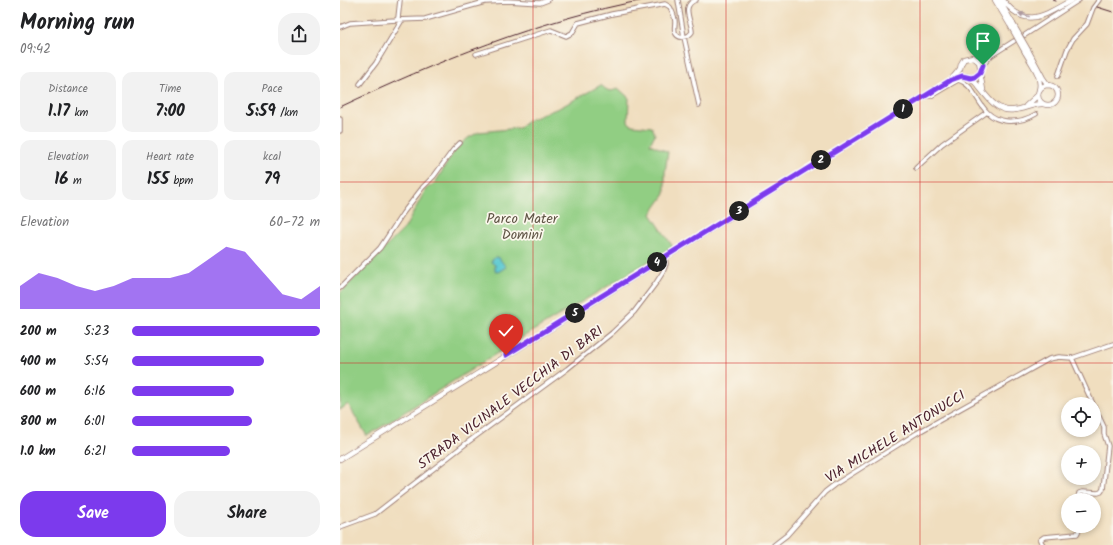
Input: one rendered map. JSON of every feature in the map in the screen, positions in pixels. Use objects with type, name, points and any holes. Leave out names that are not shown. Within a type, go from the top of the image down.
[{"type":"main road","points":[[995,0],[1011,24]]},
{"type":"main road","points":[[340,458],[951,80],[964,76],[971,78],[984,91],[993,104],[1004,109],[1015,110],[1025,106],[1042,104],[1052,105],[1058,99],[1056,90],[1048,85],[1036,67],[999,0]]},
{"type":"main road","points":[[1003,0],[1008,6],[1020,14],[1032,18],[1047,14],[1072,0]]},
{"type":"main road","points":[[951,80],[960,69],[961,62],[970,57],[980,62],[980,73],[984,91]]},
{"type":"main road","points":[[1036,67],[1040,80],[1038,98],[1042,104]]},
{"type":"main road","points":[[960,69],[964,76]]},
{"type":"main road","points":[[971,78],[980,73]]},
{"type":"main road","points":[[1025,106],[1042,87],[1048,85]]},
{"type":"street","points":[[396,20],[398,18],[400,0]]},
{"type":"street","points":[[341,26],[350,23],[429,18],[485,2],[508,1],[540,3],[548,0]]},
{"type":"street","points":[[678,0],[684,37],[699,105]]},
{"type":"street","points":[[476,54],[551,30],[566,36],[572,33],[578,23],[612,14],[665,4],[670,7],[673,14],[675,21],[674,30],[676,35],[680,38],[690,36],[692,32],[688,9],[690,3],[696,0]]},
{"type":"street","points":[[1025,35],[1079,0]]},
{"type":"street","points":[[1058,76],[1067,50],[1073,39],[1087,24],[1093,8],[1099,0]]},
{"type":"street","points":[[360,84],[376,63],[402,20]]},
{"type":"street","points":[[981,68],[992,55],[1014,41]]},
{"type":"street","points":[[976,59],[992,55]]},
{"type":"street","points":[[924,96],[931,96],[958,80],[968,85],[987,112],[994,118],[1014,122],[1022,121],[1036,114]]},
{"type":"street","points":[[916,168],[942,144],[987,112]]},
{"type":"street","points":[[340,119],[340,131]]},
{"type":"street","points":[[340,288],[380,248],[403,213],[423,187],[434,176],[452,150],[460,143]]},
{"type":"street","name":"STRADA VICINALE VECCHIA DI BARI","points":[[340,527],[375,514],[468,442],[567,369],[612,333],[634,312],[656,283],[666,264],[665,258]]},
{"type":"street","points":[[1090,397],[1072,358],[1113,344]]},
{"type":"street","name":"VIA MICHELE ANTONUCCI","points":[[774,545],[787,535],[825,492],[834,485],[918,433],[1020,374],[1053,357],[1072,358]]},
{"type":"street","points":[[1079,493],[1098,493],[1103,489],[1108,446],[1101,420]]},
{"type":"street","points":[[1043,545],[1040,540],[1044,537],[1078,533]]},
{"type":"green space","name":"Parco Mater Domini","points":[[601,85],[609,91],[618,88],[629,98],[628,122],[632,125],[652,127],[655,134],[650,144],[668,152],[665,172],[665,194],[651,214],[673,247],[521,338],[367,436],[348,404],[340,410],[340,293],[405,228],[426,189],[435,183],[455,150],[468,138],[479,132],[519,128],[529,120],[561,107]]},
{"type":"water","points":[[495,257],[499,258],[506,267],[498,272],[495,271],[495,265],[491,262]]},
{"type":"railway","points":[[340,107],[451,58],[489,44],[565,19],[604,8],[644,0]]},
{"type":"railway","points":[[1097,7],[1113,12]]},
{"type":"route","points":[[506,355],[951,80],[962,76],[968,78],[975,77],[980,73],[983,65]]}]
